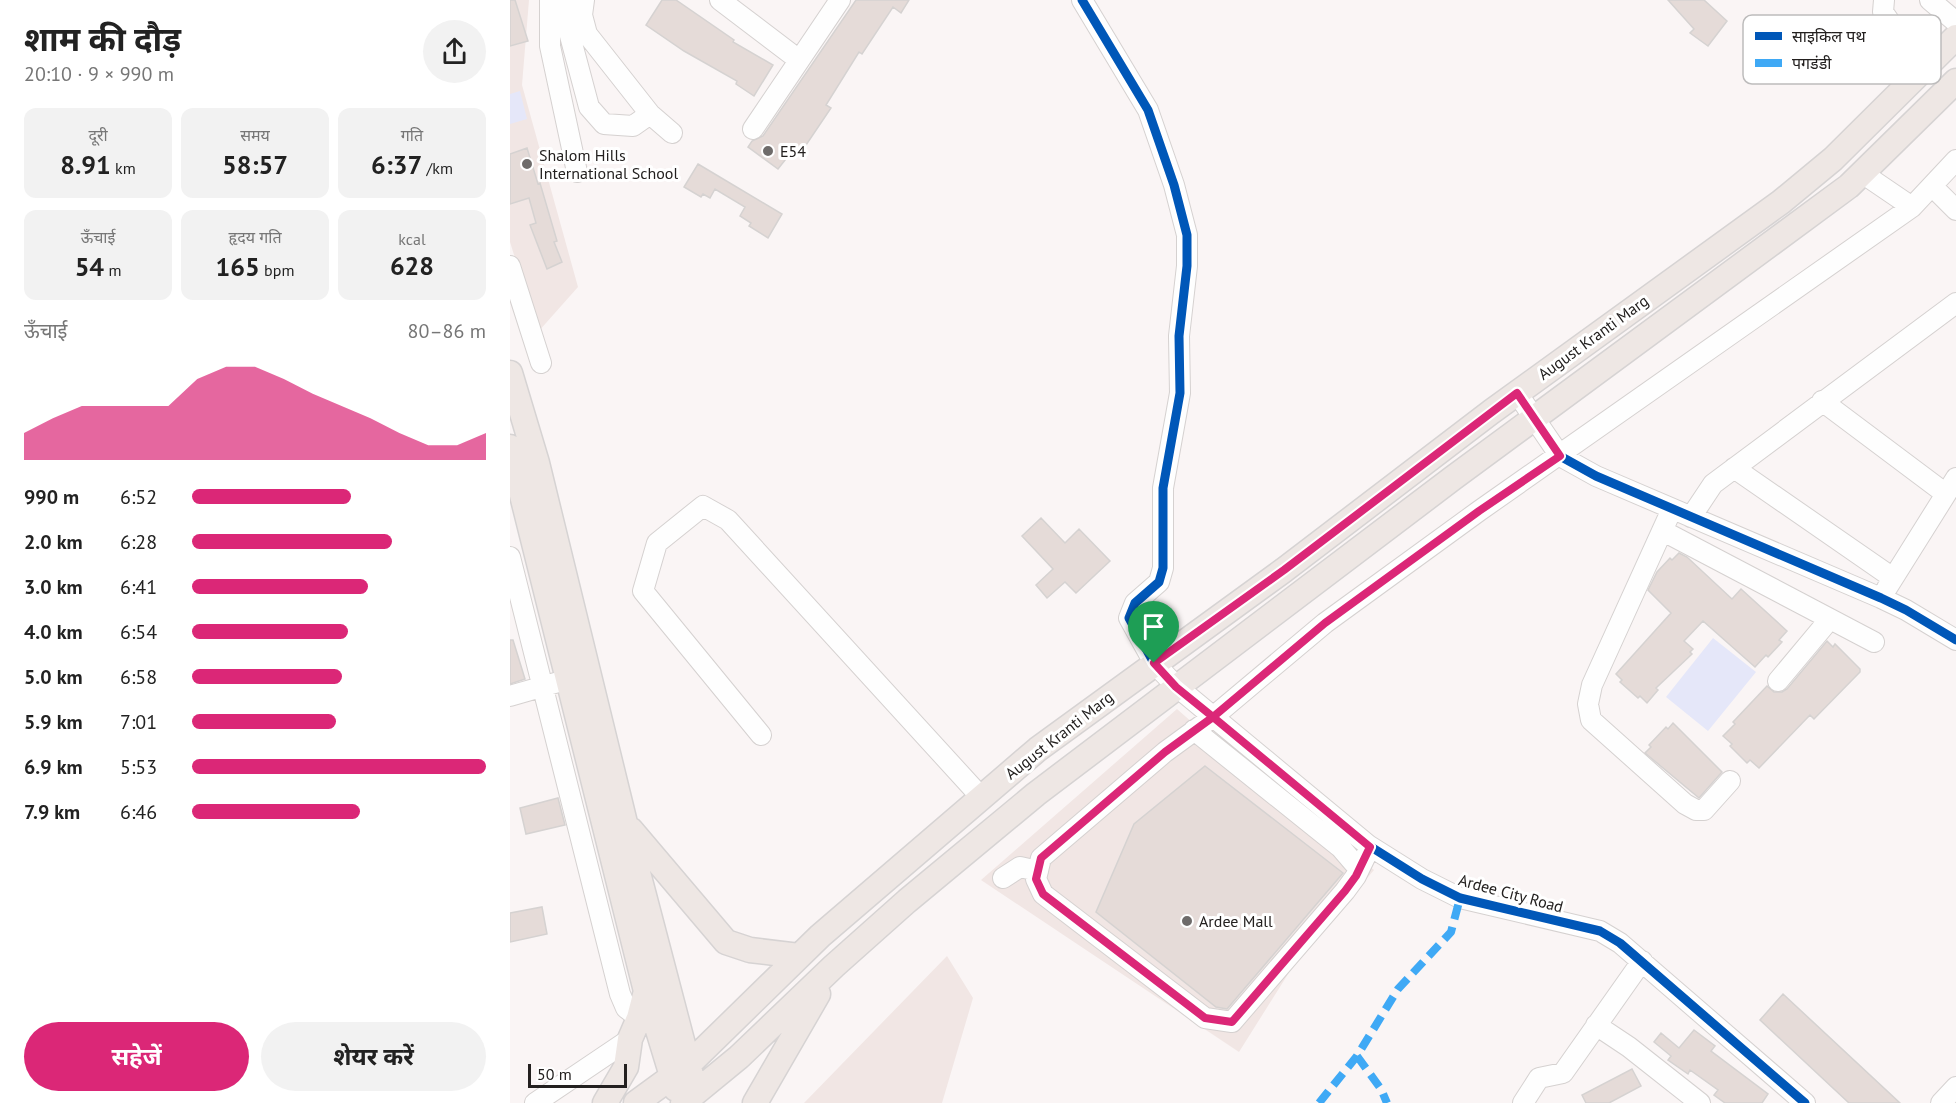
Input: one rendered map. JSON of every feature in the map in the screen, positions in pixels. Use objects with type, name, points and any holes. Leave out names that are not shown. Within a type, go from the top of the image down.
[{"type":"main road","name":"August Kranti Marg","points":[[1941,51],[1955,37]]},
{"type":"main road","name":"August Kranti Marg","points":[[690,1100],[907,901],[1036,794],[1533,418],[1849,186],[1956,81]]},
{"type":"main road","name":"August Kranti Marg","points":[[636,1103],[680,1071],[799,956],[1038,749],[1284,570],[1517,393],[1781,202],[1833,159],[1909,84]]},
{"type":"main road","points":[[510,373],[540,474],[625,824],[680,1071]]},
{"type":"main road","points":[[510,447],[646,991],[690,1100]]},
{"type":"main road","points":[[625,824],[726,942],[750,950],[799,956]]},
{"type":"main road","points":[[755,1103],[834,966]]},
{"type":"main road","points":[[605,1103],[626,1067],[646,991]]},
{"type":"street","points":[[550,0],[550,46],[577,172]]},
{"type":"street","points":[[570,0],[568,32],[589,107],[604,124],[633,126],[650,114]]},
{"type":"street","points":[[584,0],[582,15],[587,34],[650,114],[672,133]]},
{"type":"street","points":[[720,0],[800,60]]},
{"type":"street","points":[[753,129],[840,0]]},
{"type":"street","name":"Ardee City Road","points":[[1082,0],[1148,110],[1174,185],[1187,236],[1187,266],[1179,336],[1180,393],[1163,488],[1163,568],[1159,582],[1135,603],[1129,618],[1154,663],[1176,687],[1370,847],[1422,879],[1460,898],[1600,931],[1642,961],[1805,1103]]},
{"type":"street","points":[[1884,0],[1883,12],[1885,15]]},
{"type":"street","points":[[1930,0],[1940,15]]},
{"type":"street","points":[[1941,16],[1955,37]]},
{"type":"street","points":[[1370,847],[1345,891],[1232,1022],[1205,1018],[1043,894],[1036,879],[1041,858],[1165,752],[1213,717],[1325,623],[1479,511],[1912,207],[1956,160]]},
{"type":"street","points":[[1862,173],[1912,207]]},
{"type":"street","points":[[1932,186],[1956,210]]},
{"type":"street","points":[[510,266],[541,363]]},
{"type":"street","points":[[1691,517],[1713,484],[1956,303]]},
{"type":"street","points":[[1517,393],[1560,456],[1596,476],[1881,598],[1956,640]]},
{"type":"street","points":[[1822,402],[1951,486],[1881,598]]},
{"type":"street","points":[[1734,468],[1893,578]]},
{"type":"street","points":[[761,735],[643,591],[657,543],[703,507],[728,519],[981,797]]},
{"type":"street","points":[[1672,509],[1592,685],[1588,704],[1591,720],[1685,804],[1695,810],[1704,810],[1730,781]]},
{"type":"street","points":[[1663,531],[1874,642]]},
{"type":"street","points":[[510,557],[620,994],[635,1028],[535,1103]]},
{"type":"street","points":[[1778,681],[1829,620]]},
{"type":"street","points":[[510,696],[570,680]]},
{"type":"street","points":[[1194,730],[1341,848],[1359,870]]},
{"type":"street","points":[[1003,878],[1020,867],[1038,871]]},
{"type":"street","points":[[1525,1102],[1539,1078],[1563,1073],[1642,961]]},
{"type":"street","points":[[1596,1025],[1629,1047],[1700,1103]]},
{"type":"street","points":[[1941,1103],[1956,1087]]},
{"type":"shaded area","name":"Shalom Hills International School","points":[[510,0],[529,0],[522,85],[578,287],[538,332],[510,242]]},
{"type":"shaded area","points":[[520,91],[527,119],[510,124],[510,94]]},
{"type":"shaded area","points":[[1713,638],[1756,672],[1708,731],[1666,697]]},
{"type":"shaded area","name":"Ardee Mall","points":[[1177,709],[1212,740],[1374,870],[1295,963],[1239,1052],[981,880]]},
{"type":"shaded area","points":[[947,956],[973,998],[942,1103],[804,1103]]},
{"type":"building","points":[[510,0],[515,0],[528,41],[510,46]]},
{"type":"building","points":[[662,0],[676,0],[734,40],[733,42],[773,65],[754,96],[736,84],[737,81],[684,51],[646,25]]},
{"type":"building","points":[[856,0],[909,0],[901,13],[893,7],[862,54],[859,52],[826,105],[831,108],[800,154],[793,150],[778,169],[748,147],[752,141],[763,136]]},
{"type":"building","points":[[1668,0],[1704,0],[1727,21],[1708,46],[1690,33],[1694,29]]},
{"type":"building","points":[[527,148],[538,184],[540,183],[557,241],[554,242],[562,262],[547,269],[530,225],[536,223],[529,198],[510,204],[510,154]]},
{"type":"building","points":[[698,164],[782,214],[768,238],[749,226],[751,223],[740,216],[745,207],[715,189],[710,198],[703,194],[701,197],[684,187]]},
{"type":"building","points":[[1041,518],[1065,543],[1079,529],[1110,561],[1076,593],[1065,582],[1047,598],[1036,585],[1053,569],[1022,536]]},
{"type":"building","points":[[1679,553],[1687,557],[1732,599],[1741,589],[1787,631],[1779,640],[1782,642],[1755,667],[1703,621],[1684,641],[1693,649],[1690,652],[1692,654],[1656,688],[1658,690],[1647,703],[1620,682],[1622,680],[1616,674],[1671,613],[1648,590],[1657,572],[1670,558],[1672,560]]},
{"type":"building","points":[[510,640],[513,640],[525,679],[510,684]]},
{"type":"building","points":[[1827,641],[1833,647],[1835,644],[1860,669],[1860,672],[1814,719],[1810,715],[1759,768],[1750,760],[1747,763],[1723,736],[1767,686],[1774,692],[1787,689]]},
{"type":"building","points":[[1673,723],[1722,772],[1699,798],[1645,753],[1651,747],[1649,745]]},
{"type":"building","points":[[1205,766],[1343,873],[1227,1009],[1216,1007],[1096,912],[1134,824]]},
{"type":"building","points":[[558,798],[565,825],[526,834],[520,808]]},
{"type":"building","points":[[542,907],[547,934],[510,942],[510,913]]},
{"type":"building","points":[[1783,994],[1900,1103],[1849,1103],[1760,1020]]},
{"type":"building","points":[[1694,1030],[1715,1046],[1711,1051],[1768,1094],[1762,1103],[1725,1103],[1714,1095],[1718,1090],[1690,1070],[1688,1074],[1668,1060],[1671,1056],[1654,1042],[1661,1033],[1679,1048]]},
{"type":"building","points":[[1632,1069],[1641,1086],[1609,1103],[1586,1103],[1582,1095]]},
{"type":"marked path","points":[[1319,1103],[1357,1056],[1398,989],[1451,932],[1460,898]]},
{"type":"marked path","points":[[1357,1056],[1381,1089],[1387,1103]]},
{"type":"cycle path","points":[[1082,0],[1148,110],[1174,185],[1187,235],[1187,266],[1179,336],[1180,393],[1163,488],[1163,568],[1159,582],[1135,603],[1129,618],[1154,663],[1176,686],[1368,845],[1422,879],[1460,898],[1600,931],[1620,943],[1805,1103]]},
{"type":"cycle path","points":[[1517,393],[1560,456],[1596,476],[1881,598],[1956,640]]},
{"type":"place","name":"E54","points":[[768,151]]},
{"type":"place","name":"Shalom Hills International School","points":[[527,164]]},
{"type":"place","name":"Ardee Mall","points":[[1187,921]]},
{"type":"route","points":[[1154,663],[1176,687],[1213,717],[1165,752],[1041,858],[1036,879],[1043,894],[1205,1018],[1232,1022],[1345,891],[1356,876],[1370,847],[1213,717],[1325,623],[1479,511],[1560,456],[1517,393],[1284,570],[1154,663]]}]
